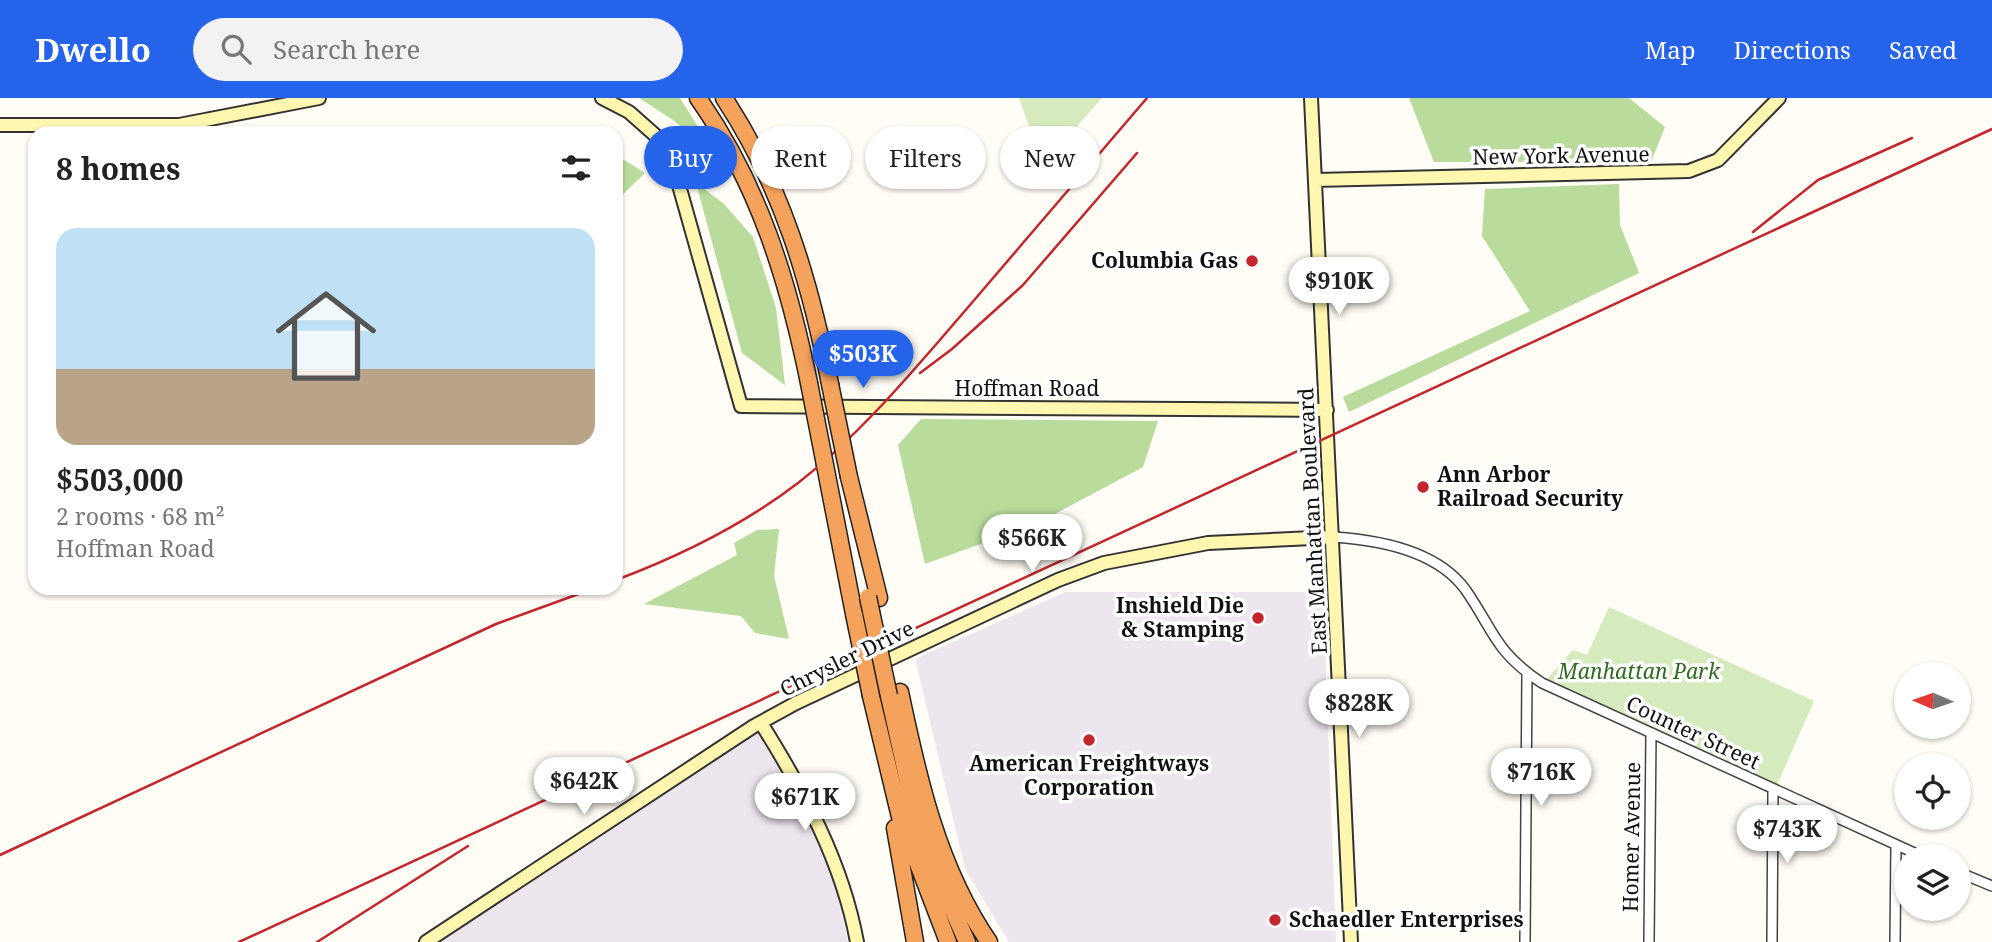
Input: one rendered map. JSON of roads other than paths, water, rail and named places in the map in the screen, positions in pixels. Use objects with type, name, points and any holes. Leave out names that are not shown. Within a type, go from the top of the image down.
[{"type":"highway","points":[[698,98],[735,158],[769,232],[790,297],[889,777],[915,942]]},
{"type":"highway","points":[[724,98],[758,156],[791,230],[811,294],[895,694],[929,812],[947,863],[971,913],[989,942]]},
{"type":"highway","points":[[895,694],[913,805],[933,865],[967,942]]},
{"type":"highway","points":[[889,777],[912,854],[948,942]]},
{"type":"highway","points":[[971,913],[996,942]]},
{"type":"street","points":[[0,125],[179,125],[319,98]]},
{"type":"street","name":"Hoffman Road","points":[[602,98],[629,112],[655,135],[675,171],[741,406],[1327,410]]},
{"type":"street","name":"East Manhattan Boulevard","points":[[1311,98],[1334,537],[1351,942]]},
{"type":"street","name":"New York Avenue","points":[[1315,180],[1689,171],[1718,160],[1779,98]]},
{"type":"street","name":"Counter Street","points":[[1334,537],[1353,538],[1407,550],[1446,570],[1462,586],[1498,646],[1542,683],[1894,844]]},
{"type":"street","name":"Chrysler Drive","points":[[426,942],[761,723],[796,703],[1045,586],[1104,563],[1208,543],[1334,537]]},
{"type":"street","points":[[1525,942],[1527,673]]},
{"type":"street","points":[[761,723],[821,828],[840,876],[858,942]]},
{"type":"street","name":"Homer Avenue","points":[[1648,942],[1651,733]]},
{"type":"street","points":[[1772,942],[1773,789]]},
{"type":"street","points":[[1971,877],[1992,886]]},
{"type":"street","points":[[1895,921],[1895,942]]},
{"type":"railway","points":[[623,577],[664,561],[733,526],[798,483],[843,444],[925,357],[1147,98]]},
{"type":"railway","points":[[239,942],[1992,129]]},
{"type":"railway","points":[[1753,232],[1818,180],[1912,138]]},
{"type":"railway","points":[[920,373],[952,349],[1023,285],[1137,153]]},
{"type":"railway","points":[[0,855],[496,624],[576,595]]},
{"type":"railway","points":[[317,942],[468,846]]},
{"type":"place","name":"Columbia Gas","points":[[1252,261]]},
{"type":"place","name":"Ann Arbor Railroad Security","points":[[1423,487]]},
{"type":"place","name":"Inshield Die & Stamping","points":[[1258,618]]},
{"type":"place","name":"American Freightways Corporation","points":[[1089,740]]},
{"type":"place","name":"Schaedler Enterprises","points":[[1275,920]]},
{"type":"park label","name":"Manhattan Park","points":[[1639,672]]}]
